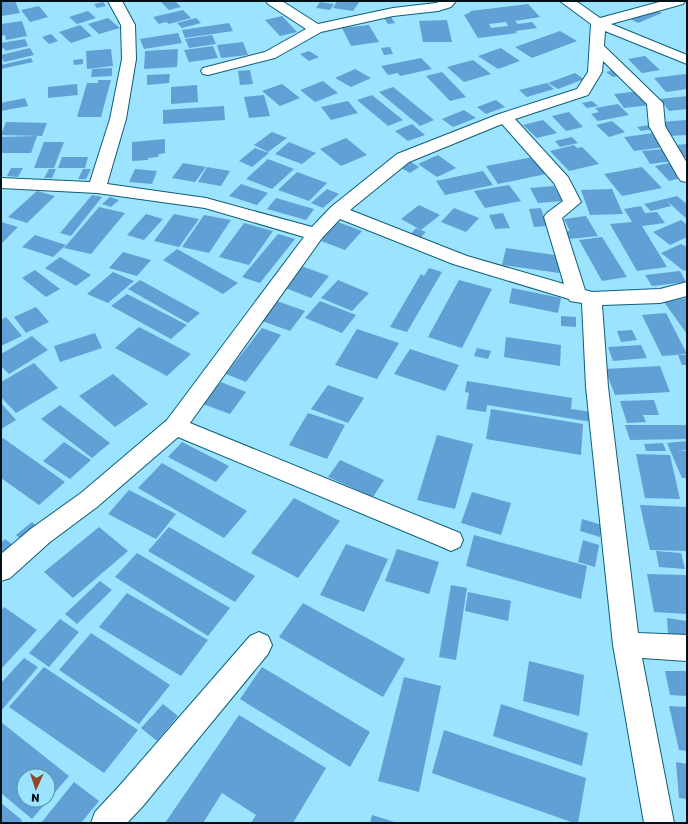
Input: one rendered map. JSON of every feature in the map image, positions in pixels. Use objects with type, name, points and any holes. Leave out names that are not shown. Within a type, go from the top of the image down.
[{"type":"street","points":[[97,188],[118,119],[129,59],[128,25],[115,1]]},
{"type":"street","points":[[273,1],[316,29]]},
{"type":"street","points":[[208,72],[270,55],[316,29],[393,12],[438,7],[449,1]]},
{"type":"street","points":[[567,1],[598,22],[687,60]]},
{"type":"street","points":[[598,22],[678,1]]},
{"type":"street","points":[[1,570],[41,535],[89,500],[175,426],[316,234],[337,211],[403,158],[506,117],[583,92],[595,72],[598,22]]},
{"type":"street","points":[[596,46],[655,103],[657,126],[687,176]]},
{"type":"street","points":[[506,117],[562,181],[572,202],[554,217],[585,297],[597,387],[626,645],[659,823]]},
{"type":"street","points":[[1,183],[97,188],[206,203],[316,234]]},
{"type":"street","points":[[337,211],[460,260],[585,297],[660,296],[687,289]]},
{"type":"street","points":[[175,426],[451,540]]},
{"type":"street","points":[[106,823],[132,795],[260,645]]},
{"type":"street","points":[[626,645],[687,648]]},
{"type":"building","points":[[1,1],[15,1],[20,13],[1,16]]},
{"type":"building","points":[[160,1],[175,1],[181,7],[169,10]]},
{"type":"building","points":[[337,1],[360,1],[353,11],[333,8]]},
{"type":"building","points":[[103,2],[106,6],[97,8],[94,4]]},
{"type":"building","points":[[320,2],[334,4],[330,10],[316,8]]},
{"type":"building","points":[[528,4],[540,17],[515,21],[518,24],[532,22],[537,28],[516,31],[517,33],[478,38],[464,15],[471,12],[470,11]],"holes":[[[506,22],[508,26],[491,28],[489,24]]]},
{"type":"building","points":[[39,6],[48,17],[30,22],[21,10]]},
{"type":"building","points":[[655,9],[662,13],[638,23],[630,19]]},
{"type":"building","points":[[183,10],[191,18],[169,24],[166,22],[159,24],[153,17]]},
{"type":"building","points":[[88,11],[96,18],[77,24],[69,17]]},
{"type":"building","points":[[282,16],[297,32],[280,36],[265,20]]},
{"type":"building","points":[[391,17],[395,23],[388,24],[384,18]]},
{"type":"building","points":[[108,18],[120,28],[99,34],[88,24]]},
{"type":"building","points":[[196,18],[201,23],[182,28],[177,23]]},
{"type":"building","points":[[447,20],[452,42],[423,42],[419,21]]},
{"type":"building","points":[[22,21],[27,36],[6,40],[5,35],[1,36],[1,24]]},
{"type":"building","points":[[229,23],[233,31],[185,38],[182,30]]},
{"type":"building","points":[[80,25],[92,36],[71,43],[59,32]]},
{"type":"building","points":[[369,25],[379,42],[351,46],[342,28]]},
{"type":"building","points":[[560,31],[577,41],[532,58],[515,47]]},
{"type":"building","points":[[178,33],[182,43],[144,49],[140,39]]},
{"type":"building","points":[[51,34],[58,41],[49,44],[42,37]]},
{"type":"building","points":[[212,35],[216,44],[189,48],[185,39]]},
{"type":"building","points":[[25,39],[28,46],[5,51],[4,48],[1,49],[1,43]]},
{"type":"building","points":[[243,42],[248,55],[221,58],[217,45]]},
{"type":"building","points":[[213,46],[218,58],[189,62],[184,50]]},
{"type":"building","points":[[390,47],[393,54],[384,55],[381,48]]},
{"type":"building","points":[[30,48],[34,55],[4,62],[1,56],[1,55]]},
{"type":"building","points":[[501,48],[520,61],[498,69],[478,56]]},
{"type":"building","points":[[111,49],[113,66],[87,69],[86,51]]},
{"type":"building","points":[[178,49],[177,67],[144,69],[145,51]]},
{"type":"building","points":[[309,51],[319,57],[309,61],[300,54]]},
{"type":"building","points":[[645,56],[660,70],[642,73],[628,59]]},
{"type":"building","points":[[31,58],[33,62],[1,69],[1,65]]},
{"type":"building","points":[[421,58],[432,69],[400,76],[398,73],[388,75],[381,66]]},
{"type":"building","points":[[83,59],[83,64],[74,65],[73,60]]},
{"type":"building","points":[[473,60],[491,74],[464,82],[447,67]]},
{"type":"building","points":[[112,68],[112,76],[91,77],[92,69]]},
{"type":"building","points":[[355,69],[371,78],[351,87],[335,78]]},
{"type":"building","points":[[250,70],[253,84],[240,85],[238,71]]},
{"type":"building","points":[[612,70],[619,76],[613,77],[606,72]]},
{"type":"building","points":[[442,72],[466,97],[450,101],[426,76]]},
{"type":"building","points":[[575,73],[584,79],[558,89],[548,83]]},
{"type":"building","points":[[170,74],[169,83],[147,85],[147,75]]},
{"type":"building","points":[[685,74],[687,76],[687,89],[666,92],[654,78]]},
{"type":"building","points":[[98,80],[111,80],[101,117],[77,117],[87,83],[98,83]]},
{"type":"building","points":[[323,81],[338,93],[315,102],[300,90]]},
{"type":"building","points":[[547,83],[554,89],[527,97],[519,90]]},
{"type":"building","points":[[77,84],[78,95],[48,98],[48,87]]},
{"type":"building","points":[[282,84],[300,98],[280,106],[262,91]]},
{"type":"building","points":[[197,85],[198,102],[171,104],[171,87]]},
{"type":"building","points":[[393,87],[434,120],[420,126],[379,92]]},
{"type":"building","points":[[640,91],[651,105],[624,108],[614,94]]},
{"type":"building","points":[[264,95],[270,116],[249,118],[244,97]]},
{"type":"building","points":[[372,95],[403,120],[388,126],[357,100]]},
{"type":"building","points":[[687,96],[687,109],[669,111],[660,99]]},
{"type":"building","points":[[25,98],[28,106],[1,111],[1,103]]},
{"type":"building","points":[[496,100],[505,107],[486,114],[477,107]]},
{"type":"building","points":[[348,101],[358,113],[331,120],[321,107]]},
{"type":"building","points":[[592,101],[598,106],[587,108],[582,103]]},
{"type":"building","points":[[618,104],[629,115],[598,121],[591,114],[599,112],[595,108]]},
{"type":"building","points":[[224,106],[225,120],[163,124],[163,110]]},
{"type":"building","points":[[464,110],[476,118],[453,127],[442,119]]},
{"type":"building","points":[[569,112],[583,127],[566,131],[552,116]]},
{"type":"building","points":[[543,120],[557,133],[537,138],[523,125]]},
{"type":"building","points":[[687,120],[687,135],[670,136],[661,122]]},
{"type":"building","points":[[612,121],[625,132],[609,137],[596,125]]},
{"type":"building","points":[[6,122],[47,123],[42,136],[1,135]]},
{"type":"building","points":[[412,124],[425,135],[408,141],[395,131]]},
{"type":"building","points":[[649,125],[653,129],[641,131],[637,127]]},
{"type":"building","points":[[272,132],[287,138],[268,152],[254,145]]},
{"type":"building","points":[[654,133],[665,147],[634,151],[624,137]]},
{"type":"building","points":[[37,136],[31,153],[1,153],[1,137]]},
{"type":"building","points":[[572,137],[578,143],[560,147],[555,141]]},
{"type":"building","points":[[346,138],[367,155],[341,166],[320,149]]},
{"type":"building","points":[[165,139],[165,153],[159,154],[158,157],[148,158],[148,160],[132,161],[132,142]]},
{"type":"building","points":[[44,142],[64,142],[54,168],[34,168]]},
{"type":"building","points":[[289,142],[316,153],[302,164],[275,154]]},
{"type":"building","points":[[687,144],[687,157],[684,157],[676,145]]},
{"type":"building","points":[[574,145],[577,148],[582,147],[599,164],[569,171],[550,151]]},
{"type":"building","points":[[255,148],[269,153],[252,167],[239,161]]},
{"type":"building","points":[[664,149],[673,161],[650,164],[642,151]]},
{"type":"building","points":[[438,155],[456,168],[437,177],[418,164]]},
{"type":"building","points":[[538,156],[551,173],[498,184],[486,166]]},
{"type":"building","points":[[62,157],[88,157],[85,168],[58,168]]},
{"type":"building","points":[[268,159],[294,169],[272,189],[246,179]]},
{"type":"building","points":[[411,162],[419,167],[410,173],[401,168]]},
{"type":"building","points":[[183,163],[206,167],[195,182],[172,178]]},
{"type":"building","points":[[669,163],[685,177],[669,181],[655,166]]},
{"type":"building","points":[[207,167],[230,171],[221,186],[198,182]]},
{"type":"building","points":[[642,167],[662,188],[622,196],[604,174]]},
{"type":"building","points":[[11,168],[23,168],[18,177],[7,176]]},
{"type":"building","points":[[49,169],[56,169],[52,178],[44,178]]},
{"type":"building","points":[[83,169],[91,169],[86,179],[78,179]]},
{"type":"building","points":[[135,169],[157,171],[152,184],[129,182]]},
{"type":"building","points":[[483,171],[493,185],[445,195],[436,181]]},
{"type":"building","points":[[297,172],[327,183],[309,201],[278,190]]},
{"type":"building","points":[[241,184],[268,193],[257,205],[229,196]]},
{"type":"building","points":[[509,185],[521,201],[485,208],[474,191]]},
{"type":"building","points":[[554,186],[562,201],[538,203],[530,188]]},
{"type":"building","points":[[327,189],[339,194],[323,208],[311,203]]},
{"type":"building","points":[[612,189],[623,214],[590,215],[581,190]]},
{"type":"building","points":[[37,191],[55,196],[27,223],[8,217]]},
{"type":"building","points":[[92,195],[102,197],[71,236],[60,233]]},
{"type":"building","points":[[677,196],[687,204],[687,219],[667,201],[671,206],[651,211],[644,204]]},
{"type":"building","points":[[110,197],[119,200],[111,207],[102,204]]},
{"type":"building","points":[[276,198],[314,209],[306,220],[267,209]]},
{"type":"building","points":[[419,205],[440,215],[421,230],[401,219]]},
{"type":"building","points":[[641,206],[645,213],[657,212],[665,223],[642,226],[667,267],[637,271],[610,224],[632,222],[624,209]]},
{"type":"building","points":[[99,207],[125,213],[91,254],[64,248]]},
{"type":"building","points":[[454,208],[479,218],[466,232],[441,222]]},
{"type":"building","points":[[541,208],[547,226],[534,227],[529,209]]},
{"type":"building","points":[[503,213],[510,228],[495,229],[489,215]]},
{"type":"building","points":[[146,214],[163,219],[144,240],[127,235]]},
{"type":"building","points":[[174,214],[199,219],[179,247],[154,241]]},
{"type":"building","points":[[204,215],[231,220],[209,253],[182,247]]},
{"type":"building","points":[[586,216],[598,236],[569,239],[565,231],[570,231],[564,219]]},
{"type":"building","points":[[681,220],[687,225],[687,237],[670,245],[653,232]]},
{"type":"building","points":[[1,222],[18,227],[1,244]]},
{"type":"building","points":[[338,222],[362,231],[345,250],[321,241]]},
{"type":"building","points":[[244,223],[273,231],[249,265],[219,257]]},
{"type":"building","points":[[416,228],[426,232],[418,240],[409,236]]},
{"type":"building","points":[[278,234],[295,239],[260,283],[242,277]]},
{"type":"building","points":[[35,235],[66,245],[53,257],[22,247]]},
{"type":"building","points":[[602,237],[627,277],[602,281],[579,240]]},
{"type":"building","points":[[681,244],[687,247],[687,269],[684,271],[661,253]]},
{"type":"building","points":[[506,248],[561,256],[559,273],[502,265]]},
{"type":"building","points":[[177,249],[238,283],[223,294],[163,260]]},
{"type":"building","points":[[123,252],[151,260],[137,276],[109,268]]},
{"type":"building","points":[[60,257],[91,275],[76,286],[45,268]]},
{"type":"building","points":[[301,266],[329,276],[311,298],[283,287]]},
{"type":"building","points":[[429,268],[442,272],[407,332],[390,327],[421,274],[424,276]]},
{"type":"building","points":[[35,270],[60,289],[46,297],[22,278]]},
{"type":"building","points":[[680,271],[686,282],[652,286],[645,275]]},
{"type":"building","points":[[113,272],[134,281],[108,303],[87,294]]},
{"type":"building","points":[[140,280],[200,313],[188,323],[128,289]]},
{"type":"building","points":[[338,280],[369,293],[352,311],[321,298]]},
{"type":"building","points":[[459,280],[492,289],[462,348],[428,337]]},
{"type":"building","points":[[512,288],[561,298],[558,313],[509,303]]},
{"type":"building","points":[[127,294],[187,325],[171,339],[111,306]]},
{"type":"building","points":[[687,298],[687,334],[664,302]]},
{"type":"building","points":[[277,301],[305,311],[290,331],[262,321]]},
{"type":"building","points":[[320,301],[356,315],[342,333],[305,318]]},
{"type":"building","points":[[36,307],[49,322],[26,333],[14,317]]},
{"type":"building","points":[[666,313],[687,354],[662,356],[642,315]]},
{"type":"building","points":[[561,316],[576,317],[576,327],[561,326]]},
{"type":"building","points":[[6,317],[22,336],[1,346],[1,320]]},
{"type":"building","points":[[139,327],[191,354],[167,376],[115,348]]},
{"type":"building","points":[[262,328],[281,335],[246,382],[226,374]]},
{"type":"building","points":[[357,329],[399,343],[377,379],[335,365]]},
{"type":"building","points":[[632,330],[637,340],[621,342],[617,331]]},
{"type":"building","points":[[95,333],[102,348],[60,362],[54,346]]},
{"type":"building","points":[[32,336],[48,350],[9,374],[1,366],[1,354]]},
{"type":"building","points":[[506,337],[561,345],[560,366],[504,357]]},
{"type":"building","points":[[641,345],[647,358],[613,361],[608,347]]},
{"type":"building","points":[[477,348],[491,351],[488,359],[474,356]]},
{"type":"building","points":[[410,349],[459,365],[445,391],[394,374]]},
{"type":"building","points":[[678,355],[687,355],[687,365],[682,365]]},
{"type":"building","points":[[34,363],[58,388],[16,413],[1,397],[1,382]]},
{"type":"building","points":[[660,366],[670,392],[615,395],[605,369]]},
{"type":"building","points":[[113,374],[148,404],[115,427],[79,396]]},
{"type":"building","points":[[467,381],[572,398],[571,409],[592,412],[592,422],[487,405],[486,412],[466,409],[469,393],[465,392]]},
{"type":"building","points":[[221,382],[246,392],[230,414],[203,404]]},
{"type":"building","points":[[328,385],[364,398],[348,423],[311,409]]},
{"type":"building","points":[[654,400],[659,415],[643,415],[646,422],[627,423],[620,401]]},
{"type":"building","points":[[1,403],[16,420],[1,429]]},
{"type":"building","points":[[60,405],[110,443],[92,458],[41,419]]},
{"type":"building","points":[[491,409],[583,424],[581,455],[486,439]]},
{"type":"building","points":[[308,413],[345,425],[327,459],[289,445]]},
{"type":"building","points":[[625,425],[687,425],[687,439],[630,440]]},
{"type":"building","points":[[437,435],[473,444],[455,509],[417,500]]},
{"type":"building","points":[[3,438],[65,482],[39,505],[1,478],[1,440]]},
{"type":"building","points":[[687,441],[687,450],[677,451],[687,451],[687,478],[682,478],[667,443]]},
{"type":"building","points":[[64,442],[91,460],[70,479],[43,461]]},
{"type":"building","points":[[182,442],[229,466],[216,482],[168,457]]},
{"type":"building","points":[[663,443],[666,451],[646,451],[644,444]]},
{"type":"building","points":[[636,454],[670,455],[680,499],[645,498]]},
{"type":"building","points":[[340,460],[384,480],[373,497],[328,477]]},
{"type":"building","points":[[162,463],[247,511],[224,538],[138,488]]},
{"type":"building","points":[[129,490],[176,514],[156,539],[108,514]]},
{"type":"building","points":[[472,492],[511,503],[501,535],[461,523]]},
{"type":"building","points":[[294,498],[340,521],[298,578],[251,553]]},
{"type":"building","points":[[640,505],[687,507],[687,551],[650,550]]},
{"type":"building","points":[[582,519],[602,525],[600,537],[580,531]]},
{"type":"building","points":[[32,522],[39,528],[23,541],[16,535]]},
{"type":"building","points":[[99,527],[128,551],[73,598],[44,572]]},
{"type":"building","points":[[169,527],[255,576],[235,602],[148,551]]},
{"type":"building","points":[[474,535],[587,566],[581,599],[466,566]]},
{"type":"building","points":[[5,539],[17,548],[1,562],[1,543]]},
{"type":"building","points":[[583,540],[599,545],[595,567],[578,562]]},
{"type":"building","points":[[346,544],[388,559],[364,612],[320,595]]},
{"type":"building","points":[[397,549],[439,562],[429,594],[385,581]]},
{"type":"building","points":[[656,551],[681,553],[685,569],[659,567]]},
{"type":"building","points":[[137,553],[230,608],[208,636],[115,577]]},
{"type":"building","points":[[647,574],[687,575],[687,614],[654,612]]},
{"type":"building","points":[[100,581],[112,590],[77,624],[65,614]]},
{"type":"building","points":[[451,585],[467,588],[456,660],[439,657]]},
{"type":"building","points":[[468,592],[511,601],[508,621],[465,611]]},
{"type":"building","points":[[127,593],[208,640],[181,676],[99,627]]},
{"type":"building","points":[[303,603],[405,659],[383,697],[279,637]]},
{"type":"building","points":[[4,607],[37,630],[1,669],[1,611]]},
{"type":"building","points":[[667,618],[687,621],[687,637],[668,634]]},
{"type":"building","points":[[60,619],[79,632],[49,667],[29,653]]},
{"type":"building","points":[[91,633],[170,685],[139,724],[59,670]]},
{"type":"building","points":[[24,658],[38,667],[1,711],[1,683]]},
{"type":"building","points":[[529,661],[584,675],[579,716],[523,701]]},
{"type":"building","points":[[44,667],[138,730],[104,773],[9,707]]},
{"type":"building","points":[[262,667],[370,732],[350,767],[240,699]]},
{"type":"building","points":[[665,671],[687,671],[687,696],[670,695]]},
{"type":"building","points":[[404,677],[441,686],[419,792],[378,781]]},
{"type":"building","points":[[163,704],[178,716],[157,741],[141,728]]},
{"type":"building","points":[[501,704],[588,733],[582,766],[493,736]]},
{"type":"building","points":[[669,706],[687,707],[687,751],[679,750]]},
{"type":"building","points":[[239,715],[326,768],[293,823],[251,823],[256,815],[222,793],[203,823],[165,823]]},
{"type":"building","points":[[1,722],[69,776],[56,791],[56,768],[16,768],[16,806],[1,793]]},
{"type":"building","points":[[444,730],[586,778],[578,823],[574,823],[432,773]]},
{"type":"building","points":[[676,762],[687,764],[687,799],[679,798]]},
{"type":"building","points":[[74,782],[99,801],[81,823],[41,823],[53,808],[56,808],[56,804]]},
{"type":"building","points":[[1,803],[22,820],[20,823],[1,823]]},
{"type":"building","points":[[19,808],[41,808],[32,819]]},
{"type":"building","points":[[372,815],[398,823],[370,823]]}]
